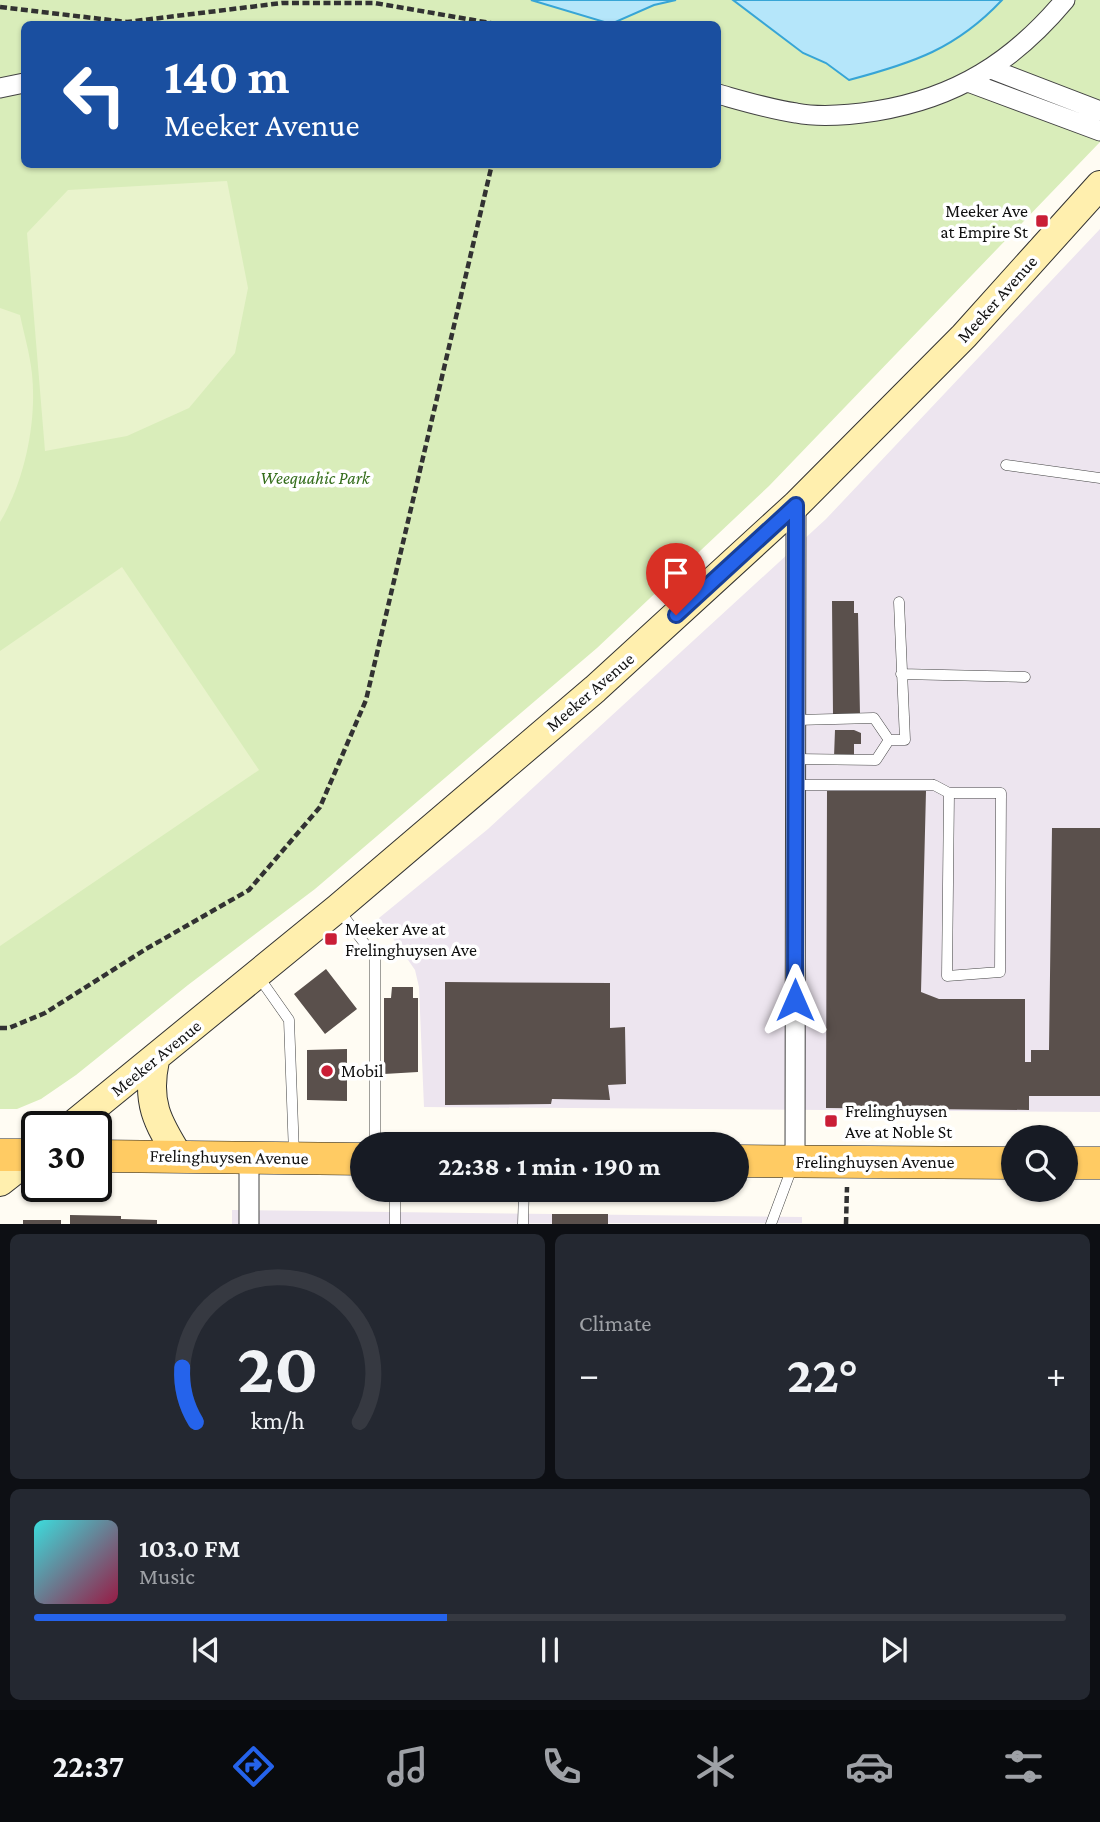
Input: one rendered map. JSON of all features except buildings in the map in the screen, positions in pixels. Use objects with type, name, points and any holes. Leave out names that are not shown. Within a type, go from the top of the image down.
[{"type":"main road","name":"Meeker Avenue","points":[[90,1111],[338,908],[595,689],[796,505],[964,336],[1100,185]]},
{"type":"main road","points":[[155,1060],[150,1089],[153,1107],[161,1129],[179,1157]]},
{"type":"main road","points":[[0,1155],[21,1155]]},
{"type":"main road","name":"Frelinghuysen Avenue","points":[[112,1156],[350,1159]]},
{"type":"main road","name":"Frelinghuysen Avenue","points":[[749,1161],[1001,1163]]},
{"type":"main road","points":[[1078,1163],[1100,1163]]},
{"type":"main road","points":[[0,1182],[21,1166]]},
{"type":"street","points":[[721,95],[797,114],[836,115],[916,104],[991,69],[1050,18],[1065,0]]},
{"type":"street","points":[[991,69],[1100,111]]},
{"type":"street","points":[[968,82],[1090,130],[1100,131]]},
{"type":"street","points":[[0,88],[21,84]]},
{"type":"street","points":[[794,1162],[796,505]]},
{"type":"street","points":[[249,1157],[249,1223]]},
{"type":"lane","points":[[1006,465],[1100,478]]},
{"type":"lane","points":[[889,740],[905,740],[899,602]]},
{"type":"lane","points":[[901,674],[1025,677]]},
{"type":"lane","points":[[796,720],[874,718],[889,740]]},
{"type":"lane","points":[[796,759],[876,760],[889,740]]},
{"type":"lane","points":[[796,785],[934,785],[949,793],[1001,793],[1000,972],[947,976],[949,793]]},
{"type":"lane","points":[[338,908],[375,957],[375,1132]]},
{"type":"lane","points":[[257,974],[289,1020],[294,1158]]},
{"type":"lane","points":[[771,1223],[794,1162]]},
{"type":"lane","points":[[395,1202],[395,1223]]},
{"type":"lane","points":[[523,1223],[524,1202]]},
{"type":"path","points":[[136,21],[282,3],[376,3],[479,21]]},
{"type":"path","points":[[0,7],[119,21]]},
{"type":"path","points":[[0,1028],[9,1028],[45,1013],[146,949],[249,890],[320,807],[366,700],[491,168]]},
{"type":"path","points":[[846,1223],[847,1162]]},
{"type":"shaded area","points":[[1100,229],[1100,1112],[424,1107],[419,987],[415,970],[379,918],[488,829],[826,519]]},
{"type":"shaded area","points":[[232,1210],[802,1217],[802,1223],[232,1224]]},
{"type":"green space","name":"Weequahic Park","points":[[0,0],[1100,0],[1100,142],[769,486],[597,648],[315,889],[188,985],[76,1075],[41,1099],[17,1109],[0,1109]]},
{"type":"green space","points":[[227,181],[248,288],[235,353],[189,408],[127,436],[45,451],[27,233],[68,190]]},
{"type":"green space","points":[[0,308],[20,315],[30,359],[33,411],[22,470],[0,522]]},
{"type":"green space","points":[[122,567],[259,770],[0,946],[0,651]]},
{"type":"water","points":[[531,0],[676,0],[654,5],[618,21],[601,21]]},
{"type":"water","points":[[733,0],[1002,0],[968,31],[932,52],[849,80],[826,63],[803,53]]},
{"type":"place","name":"Meeker Ave at Empire St","points":[[1042,221]]},
{"type":"place","name":"Meeker Ave at Frelinghuysen Ave","points":[[331,939]]},
{"type":"place","name":"Mobil","points":[[327,1071]]},
{"type":"place","name":"Frelinghuysen Ave at Noble St","points":[[831,1121]]},
{"type":"route","points":[[676,615],[796,505],[795,1000]]}]
